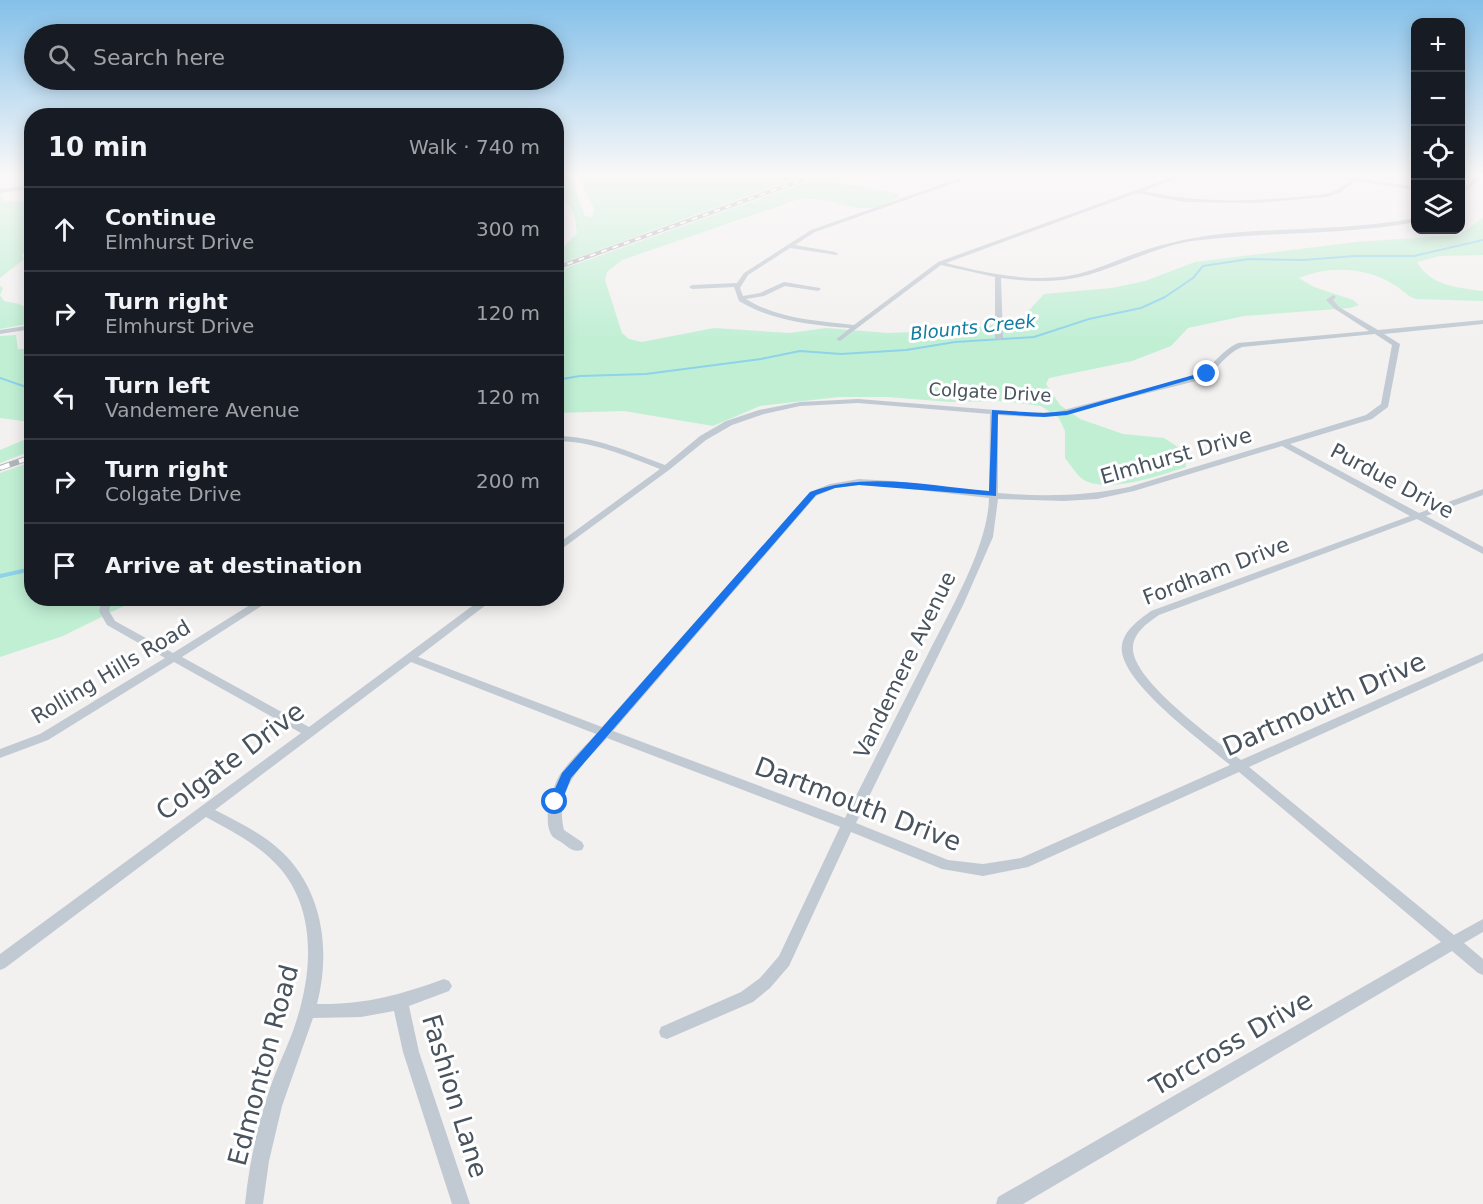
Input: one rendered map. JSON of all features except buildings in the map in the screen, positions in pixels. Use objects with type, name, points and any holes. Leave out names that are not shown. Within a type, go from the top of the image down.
[{"type":"street","points":[[738,285],[746,274],[818,229]]},
{"type":"street","points":[[840,339],[940,263],[1034,229]]},
{"type":"street","points":[[940,263],[998,276],[1070,277],[1086,274],[1153,248],[1190,240],[1334,229]]},
{"type":"street","points":[[789,246],[835,254]]},
{"type":"street","points":[[998,276],[999,338]]},
{"type":"street","points":[[742,298],[762,295],[784,284],[818,290]]},
{"type":"street","points":[[692,287],[738,285]]},
{"type":"street","points":[[738,285],[742,298],[759,310],[781,318],[856,327]]},
{"type":"street","name":"Elmhurst Drive","points":[[577,846],[558,833],[555,820],[555,802],[566,776],[813,494],[833,486],[859,482],[1056,500],[1099,497],[1284,444],[1368,417],[1382,410],[1396,349],[1393,341],[1338,308],[1329,300],[1333,297]]},
{"type":"street","name":"Colgate Drive","points":[[564,544],[703,438],[729,423],[762,412],[800,404],[858,401],[1044,415],[1067,413],[1200,377],[1214,369],[1224,352],[1234,346],[1483,322]]},
{"type":"street","points":[[0,332],[24,329]]},
{"type":"street","name":"Vandemere Avenue","points":[[667,1032],[747,997],[776,972],[784,961],[848,825],[930,664],[988,537],[992,523],[994,412]]},
{"type":"street","points":[[564,438],[596,444],[666,468]]},
{"type":"street","name":"Purdue Drive","points":[[1284,444],[1483,550]]},
{"type":"street","name":"Fordham Drive","points":[[1483,492],[1155,613],[1135,628],[1127,644],[1127,655],[1136,675],[1163,702],[1483,968]]},
{"type":"street","points":[[105,606],[104,611],[111,623],[309,732]]},
{"type":"street","name":"Rolling Hills Road","points":[[0,754],[44,737],[256,606]]},
{"type":"street","name":"Colgate Drive","points":[[0,963],[479,606]]},
{"type":"street","name":"Dartmouth Drive","points":[[410,658],[947,865],[983,870],[1023,863],[1094,833],[1483,657]]},
{"type":"street","name":"Edmonton Road","points":[[204,810],[257,840],[276,854],[294,874],[304,892],[312,916],[316,945],[313,989],[308,1011],[277,1093],[263,1145],[254,1204]]},
{"type":"street","name":"Torcross Drive","points":[[1005,1204],[1483,925]]},
{"type":"street","points":[[308,1011],[367,1010],[400,1004],[444,986]]},
{"type":"street","name":"Fashion Lane","points":[[400,1004],[411,1052],[461,1204]]},
{"type":"green space","points":[[0,229],[24,229],[22,256],[24,259],[0,278]]},
{"type":"green space","points":[[576,229],[656,229],[564,262],[564,247],[577,233]]},
{"type":"green space","points":[[674,229],[711,229],[622,260],[607,272],[605,280],[622,333],[629,339],[642,342],[714,328],[790,333],[826,328],[888,333],[986,326],[1022,318],[1044,294],[1112,288],[1145,281],[1195,262],[1356,242],[1459,235],[1465,234],[1467,229],[1483,229],[1483,255],[1440,256],[1417,262],[1429,276],[1437,281],[1455,287],[1483,291],[1483,301],[1416,299],[1373,275],[1349,270],[1323,271],[1299,278],[1314,287],[1353,300],[1359,305],[1350,308],[1244,316],[1188,328],[1171,346],[1132,361],[1049,378],[1046,384],[1060,405],[1080,419],[1123,434],[1164,438],[1184,451],[1186,467],[1135,482],[1107,485],[1084,480],[1065,458],[1065,431],[1059,418],[1041,406],[1003,401],[950,402],[887,397],[839,397],[760,406],[713,426],[624,411],[564,413],[564,269]]},
{"type":"green space","points":[[0,295],[4,301],[24,306],[24,325],[0,329]]},
{"type":"green space","points":[[16,335],[18,349],[24,349],[24,421],[0,418],[0,336]]},
{"type":"green space","points":[[24,440],[24,454],[0,463],[0,450]]},
{"type":"green space","points":[[24,464],[24,606],[124,606],[63,636],[0,657],[0,473]]},
{"type":"waterway","name":"Blounts Creek","points":[[564,379],[646,374],[761,359],[800,351],[841,354],[906,350],[955,342],[1034,337],[1089,319],[1141,308],[1165,297],[1193,278],[1203,266],[1249,259],[1303,260],[1355,256],[1414,256],[1483,240]]},
{"type":"waterway","points":[[0,378],[24,386]]},
{"type":"waterway","name":"Blounts Creek","points":[[0,576],[24,571]]},
{"type":"railway","points":[[564,265],[665,229]]},
{"type":"railway","points":[[0,468],[24,460]]},
{"type":"route","points":[[555,802],[566,776],[807,498],[813,494],[833,486],[859,482],[993,494],[994,412],[1032,415],[1067,413],[1207,374]]}]
